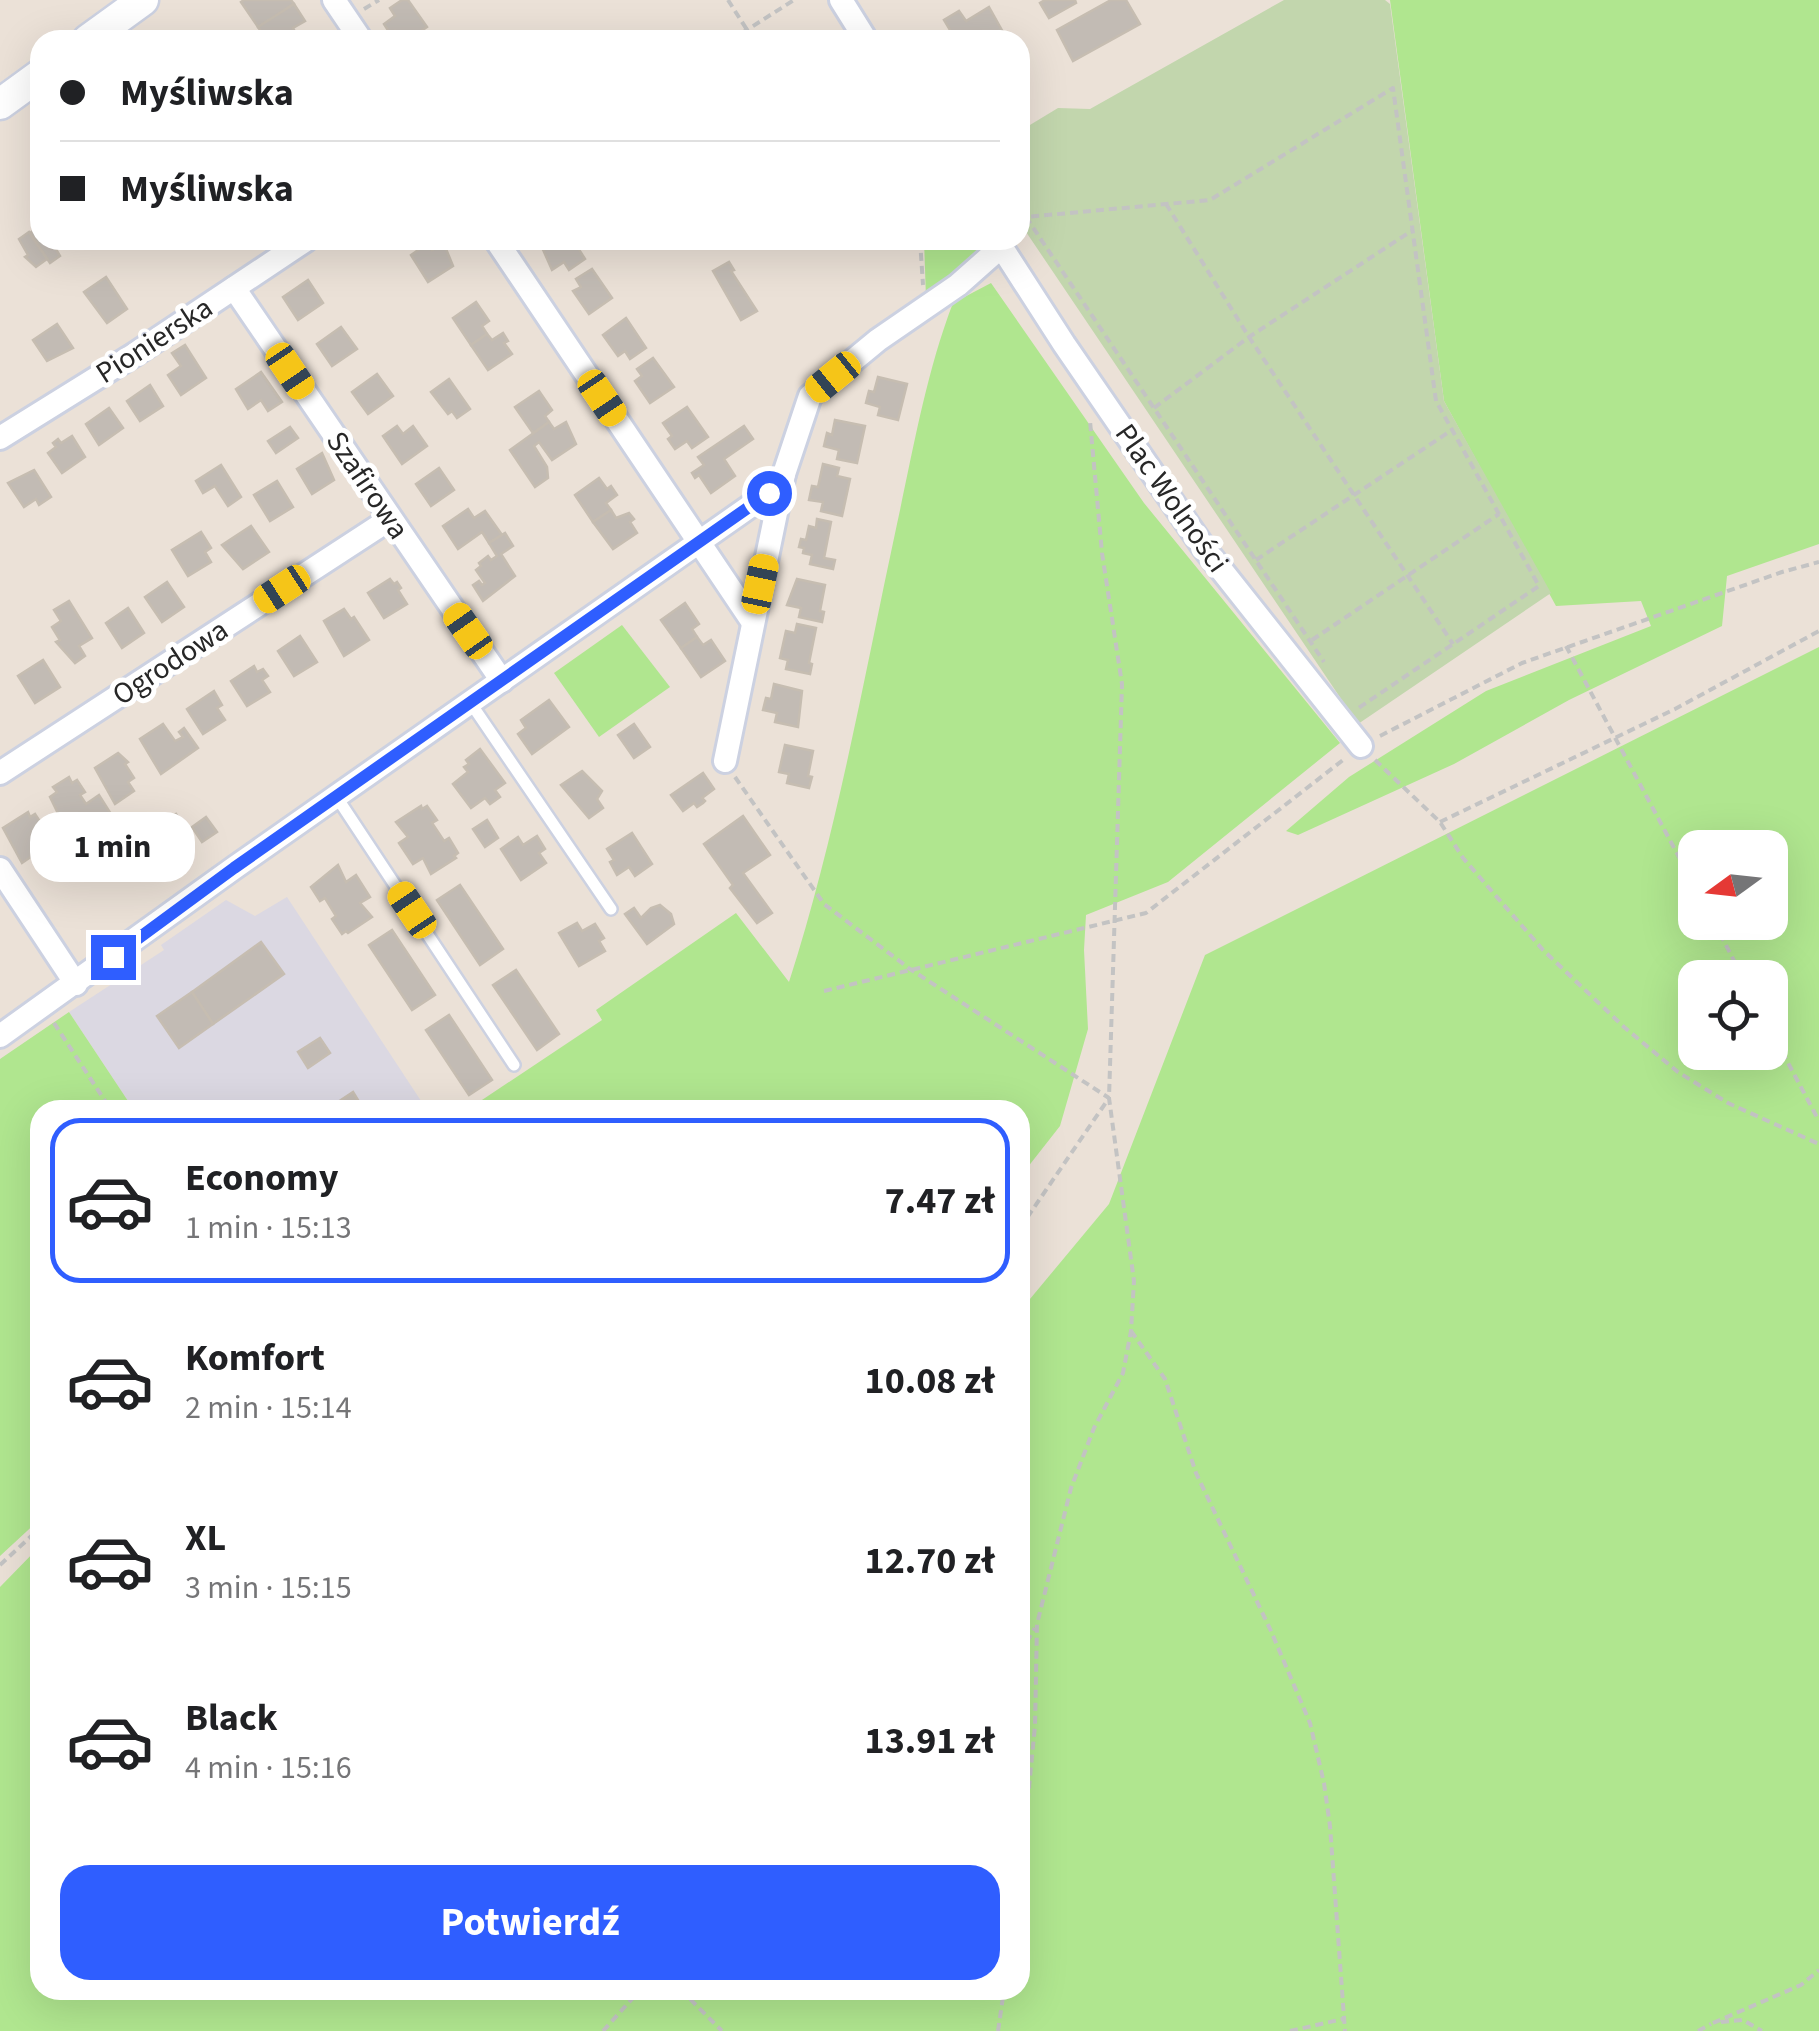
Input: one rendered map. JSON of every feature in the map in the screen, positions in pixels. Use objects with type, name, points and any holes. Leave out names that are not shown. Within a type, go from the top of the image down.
[{"type":"main road","points":[[102,30],[143,0]]},
{"type":"main road","points":[[0,104],[30,82]]},
{"type":"street","points":[[334,0],[354,30]]},
{"type":"street","points":[[840,0],[860,30]]},
{"type":"street","name":"Pionierska","points":[[0,438],[291,250]]},
{"type":"street","points":[[503,250],[752,621]]},
{"type":"street","points":[[725,760],[784,474],[810,396],[878,340],[958,284],[993,250]]},
{"type":"street","name":"Plac Wolności","points":[[1004,250],[1204,548],[1361,746]]},
{"type":"street","name":"Szafirowa","points":[[234,288],[502,681]]},
{"type":"street","points":[[0,1036],[769,493],[784,474]]},
{"type":"street","name":"Ogrodowa","points":[[0,773],[390,518]]},
{"type":"street","points":[[0,868],[76,984]]},
{"type":"lane","points":[[470,702],[611,909]]},
{"type":"lane","points":[[336,796],[514,1066]]},
{"type":"path","points":[[728,0],[747,30]]},
{"type":"path","points":[[779,0],[784,6]]},
{"type":"path","points":[[751,30],[794,0]]},
{"type":"path","points":[[1030,217],[1210,200],[1393,88],[1436,401],[1539,586],[1356,710]]},
{"type":"path","points":[[1166,204],[1248,337],[1453,644]]},
{"type":"path","points":[[1030,223],[1328,669]]},
{"type":"path","points":[[1154,408],[1248,337],[1413,230]]},
{"type":"path","points":[[921,250],[925,307]]},
{"type":"path","points":[[1030,1777],[1037,1624],[1071,1488],[1094,1428],[1122,1373],[1131,1331],[1134,1281],[1109,1098],[1122,684],[1102,553],[1090,416]]},
{"type":"path","points":[[1256,560],[1452,430]]},
{"type":"path","points":[[1310,641],[1499,514]]},
{"type":"path","points":[[824,991],[1146,913],[1361,746],[1522,662],[1819,562]]},
{"type":"path","points":[[1440,822],[1675,709],[1819,630]]},
{"type":"path","points":[[1566,646],[1678,855]]},
{"type":"path","points":[[1361,746],[1440,822],[1463,858],[1542,950],[1624,1028],[1678,1072],[1728,1103],[1819,1144]]},
{"type":"path","points":[[725,760],[824,904],[910,969],[1109,1098]]},
{"type":"path","points":[[42,1006],[103,1100]]},
{"type":"path","points":[[1788,1063],[1819,1121]]},
{"type":"path","points":[[1030,1213],[1109,1098]]},
{"type":"path","points":[[1131,1331],[1165,1379],[1196,1473],[1310,1724],[1330,1826],[1345,2031]]},
{"type":"path","points":[[0,1565],[30,1537]]},
{"type":"path","points":[[1030,1636],[1037,1624]]},
{"type":"path","points":[[1698,2031],[1801,1985],[1819,1970]]},
{"type":"path","points":[[604,2031],[631,2000]]},
{"type":"path","points":[[691,2000],[722,2031]]},
{"type":"path","points":[[998,2031],[1003,2000]]},
{"type":"path","points":[[1290,2031],[1343,2019]]},
{"type":"path","points":[[1713,2023],[1743,2020],[1762,2031]]},
{"type":"shaded area","points":[[287,897],[420,1100],[127,1100],[69,1012],[164,950],[161,945],[226,900],[255,916]]},
{"type":"green space","points":[[1284,0],[1385,0],[1390,4],[1444,401],[1551,593],[1358,724],[1030,238],[1030,125],[1058,108],[1090,109]]},
{"type":"green space","points":[[1390,0],[1819,0],[1819,544],[1727,576],[1722,626],[1569,700],[1454,764],[1298,835],[1286,831],[1349,777],[1486,691],[1651,626],[1641,601],[1556,606],[1444,401]]},
{"type":"green space","points":[[924,250],[979,250],[979,253],[926,298]]},
{"type":"green space","points":[[991,283],[1144,503],[1340,743],[1168,882],[1086,915],[1088,1029],[1060,1126],[1030,1164],[1030,1100],[482,1100],[602,1020],[596,1010],[736,913],[789,982],[836,812],[915,440],[953,303]]},
{"type":"green space","points":[[622,625],[670,687],[599,737],[554,673]]},
{"type":"green space","points":[[1819,647],[1819,2031],[0,2031],[0,1587],[30,1556],[30,2000],[1030,2000],[1030,1299],[1109,1204],[1205,955]]},
{"type":"green space","points":[[69,1012],[127,1100],[30,1100],[30,1528],[0,1556],[0,1059]]},
{"type":"building","points":[[291,0],[294,4],[258,27],[241,2]]},
{"type":"building","points":[[408,0],[427,27],[388,30],[384,24],[395,16],[390,8]]},
{"type":"building","points":[[1111,0],[1126,0],[1140,24],[1073,61],[1057,30]]},
{"type":"building","points":[[1040,3],[1076,3],[1049,18]]},
{"type":"building","points":[[294,4],[305,21],[294,30],[258,27]]},
{"type":"building","points":[[989,7],[1002,30],[950,30],[944,20],[959,11],[966,21]]},
{"type":"building","points":[[29,232],[30,250],[41,250],[47,259],[36,267],[25,257],[28,255],[19,239]]},
{"type":"building","points":[[41,250],[57,250],[60,256],[50,263]]},
{"type":"building","points":[[418,250],[446,250],[453,266],[428,282],[411,255]]},
{"type":"building","points":[[543,250],[579,250],[585,259],[569,270],[564,262],[552,270]]},
{"type":"building","points":[[729,262],[757,311],[741,320],[713,271]]},
{"type":"building","points":[[592,269],[612,298],[589,314],[573,291],[581,287],[576,279]]},
{"type":"building","points":[[106,277],[127,309],[107,323],[84,292]]},
{"type":"building","points":[[308,280],[323,303],[298,320],[283,297]]},
{"type":"building","points":[[476,302],[489,321],[482,326],[487,334],[471,345],[453,318]]},
{"type":"building","points":[[626,318],[646,348],[630,359],[625,351],[618,356],[603,335]]},
{"type":"building","points":[[57,324],[73,348],[47,361],[33,340]]},
{"type":"building","points":[[341,327],[357,349],[332,366],[317,344]]},
{"type":"building","points":[[503,333],[508,341],[504,343],[512,354],[488,370],[471,345],[487,334],[492,340]]},
{"type":"building","points":[[185,345],[206,378],[181,395],[168,375],[181,366],[172,353]]},
{"type":"building","points":[[653,358],[674,387],[650,403],[635,381],[642,376],[637,369]]},
{"type":"building","points":[[261,372],[282,402],[268,411],[261,400],[248,409],[236,389]]},
{"type":"building","points":[[377,374],[393,396],[368,414],[352,392]]},
{"type":"building","points":[[878,377],[907,384],[898,420],[878,415],[880,407],[866,403]]},
{"type":"building","points":[[449,379],[470,409],[457,418],[452,411],[448,414],[431,392]]},
{"type":"building","points":[[150,385],[163,406],[140,421],[127,401]]},
{"type":"building","points":[[539,391],[552,410],[545,416],[549,422],[533,433],[515,407]]},
{"type":"building","points":[[687,407],[708,437],[692,448],[687,441],[675,449],[663,423]]},
{"type":"building","points":[[109,408],[123,428],[99,445],[86,424]]},
{"type":"building","points":[[835,420],[865,426],[857,463],[837,459],[839,450],[824,446],[827,433],[832,435]]},
{"type":"building","points":[[549,422],[554,429],[566,422],[576,444],[552,460],[539,442],[534,446],[547,467],[548,478],[535,487],[510,450]]},
{"type":"building","points":[[397,426],[403,434],[413,426],[427,446],[402,464],[383,436]]},
{"type":"building","points":[[744,426],[753,439],[724,459],[735,476],[711,493],[699,475],[695,478],[692,473],[704,465],[698,457]]},
{"type":"building","points":[[290,427],[298,438],[276,453],[268,441]]},
{"type":"building","points":[[72,436],[85,457],[62,473],[48,453],[56,447],[53,443],[58,439],[61,443]]},
{"type":"building","points":[[322,453],[334,480],[312,494],[297,469]]},
{"type":"building","points":[[823,464],[839,468],[837,476],[850,479],[842,516],[821,511],[823,502],[809,500],[812,486],[818,487]]},
{"type":"building","points":[[221,465],[241,497],[228,506],[215,486],[203,493],[196,481]]},
{"type":"building","points":[[439,468],[454,490],[431,506],[416,484]]},
{"type":"building","points":[[34,470],[51,497],[39,505],[36,499],[24,507],[8,483]]},
{"type":"building","points":[[599,478],[617,495],[606,503],[611,510],[593,522],[575,495]]},
{"type":"building","points":[[277,481],[293,507],[270,521],[254,495]]},
{"type":"building","points":[[468,509],[474,518],[485,511],[502,535],[489,543],[482,532],[458,549],[443,526]]},
{"type":"building","points":[[611,510],[616,518],[629,513],[637,533],[613,549],[593,522]]},
{"type":"building","points":[[817,519],[831,522],[824,558],[835,560],[833,569],[810,564],[812,555],[803,553],[804,548],[799,547],[801,539],[806,540],[809,526],[816,528]]},
{"type":"building","points":[[251,526],[269,552],[243,569],[222,545]]},
{"type":"building","points":[[201,532],[211,548],[205,552],[211,562],[188,576],[172,550]]},
{"type":"building","points":[[505,533],[513,546],[501,554],[515,576],[483,601],[473,585],[485,583],[476,570],[488,556],[491,560],[497,556],[489,543]]},
{"type":"building","points":[[390,579],[394,584],[397,582],[407,604],[384,618],[368,593]]},
{"type":"building","points":[[797,579],[825,585],[822,622],[799,617],[801,608],[787,605]]},
{"type":"building","points":[[167,582],[184,607],[162,622],[145,597]]},
{"type":"building","points":[[69,601],[92,638],[79,646],[85,656],[75,663],[56,642],[60,640],[52,627],[61,621],[54,610]]},
{"type":"building","points":[[685,603],[699,624],[692,629],[697,637],[681,648],[661,620]]},
{"type":"building","points":[[128,608],[144,633],[122,648],[106,623]]},
{"type":"building","points":[[344,609],[369,640],[344,656],[324,621]]},
{"type":"building","points":[[797,624],[816,628],[810,674],[786,669],[788,660],[780,658],[786,631],[795,633]]},
{"type":"building","points":[[300,636],[317,662],[294,676],[278,651]]},
{"type":"building","points":[[697,637],[703,645],[711,640],[725,661],[701,677],[681,648]]},
{"type":"building","points":[[43,660],[60,687],[35,703],[18,676]]},
{"type":"building","points":[[254,666],[257,672],[263,669],[268,676],[262,680],[270,692],[247,706],[231,681]]},
{"type":"building","points":[[774,684],[802,691],[798,727],[775,722],[777,713],[763,710],[766,698],[771,699]]},
{"type":"building","points":[[214,691],[222,705],[217,708],[225,720],[203,734],[187,709]]},
{"type":"building","points":[[549,700],[569,727],[532,754],[518,734],[526,728],[521,720]]},
{"type":"building","points":[[163,724],[175,741],[183,737],[179,732],[184,728],[198,748],[161,774],[140,739]]},
{"type":"building","points":[[634,724],[650,747],[634,758],[618,735]]},
{"type":"building","points":[[785,745],[813,751],[809,788],[787,783],[789,774],[779,772]]},
{"type":"building","points":[[480,749],[505,783],[495,790],[500,797],[490,804],[485,798],[471,808],[453,784],[468,772],[464,767],[469,764],[466,760]]},
{"type":"building","points":[[118,753],[128,762],[125,764],[134,778],[128,782],[134,791],[115,804],[95,768]]},
{"type":"building","points":[[582,771],[602,791],[597,799],[603,808],[589,818],[561,785]]},
{"type":"building","points":[[703,773],[714,789],[702,798],[703,803],[697,807],[694,803],[683,811],[671,795]]},
{"type":"building","points":[[69,777],[72,783],[77,780],[85,792],[80,795],[86,804],[99,795],[111,814],[98,822],[95,817],[68,834],[50,797],[57,792],[53,787]]},
{"type":"building","points":[[427,806],[437,820],[432,823],[444,841],[449,838],[458,853],[431,874],[423,858],[413,864],[399,843],[408,837],[396,822]]},
{"type":"building","points":[[28,812],[41,823],[36,826],[43,838],[33,844],[38,852],[22,863],[3,828]]},
{"type":"building","points":[[148,814],[157,827],[176,814],[192,838],[181,845],[179,841],[157,856],[135,822]]},
{"type":"building","points":[[743,816],[770,855],[743,873],[772,913],[757,923],[704,844]]},
{"type":"building","points":[[206,817],[217,832],[202,842],[192,827]]},
{"type":"building","points":[[487,820],[498,838],[485,847],[473,829]]},
{"type":"building","points":[[632,833],[652,864],[635,876],[629,867],[617,875],[607,849]]},
{"type":"building","points":[[537,836],[545,849],[539,853],[546,863],[521,880],[501,849],[518,837],[523,845]]},
{"type":"building","points":[[338,865],[346,882],[356,875],[370,897],[360,903],[372,917],[342,934],[325,898],[320,901],[311,887]]},
{"type":"building","points":[[460,885],[503,949],[480,965],[437,900]]},
{"type":"building","points":[[660,905],[671,914],[674,924],[647,944],[625,914],[634,908],[641,918]]},
{"type":"building","points":[[577,923],[582,931],[595,924],[604,938],[599,941],[605,951],[579,966],[559,933]]},
{"type":"building","points":[[392,930],[435,995],[412,1010],[369,945]]},
{"type":"building","points":[[261,942],[284,974],[213,1024],[192,992]]},
{"type":"building","points":[[516,970],[559,1034],[537,1050],[493,985]]},
{"type":"building","points":[[192,992],[213,1024],[179,1048],[157,1016]]},
{"type":"building","points":[[449,1015],[492,1080],[469,1095],[426,1030]]},
{"type":"building","points":[[320,1038],[330,1053],[308,1068],[298,1052]]},
{"type":"building","points":[[353,1092],[358,1100],[341,1100]]},
{"type":"route","points":[[113,957],[769,493]]}]
